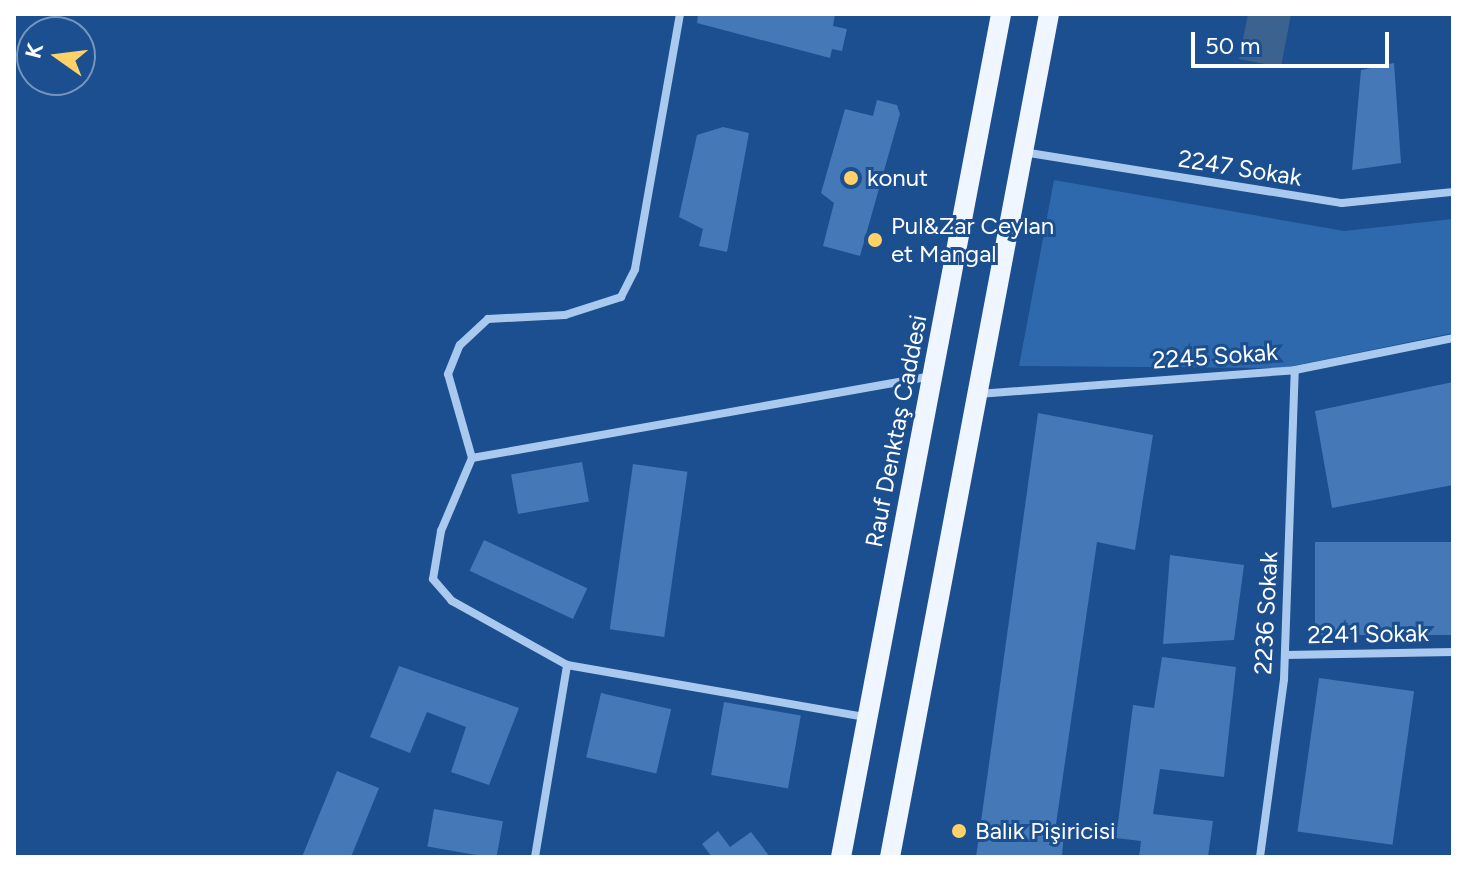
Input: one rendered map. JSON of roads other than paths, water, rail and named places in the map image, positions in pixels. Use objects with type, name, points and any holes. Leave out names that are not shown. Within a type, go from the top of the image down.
[{"type":"main road","name":"Rauf Denktaş Caddesi","points":[[841,857],[1001,14]]},
{"type":"main road","points":[[890,857],[1049,14]]},
{"type":"street","points":[[680,14],[635,269],[621,297],[565,315],[488,319],[460,345],[448,374],[472,458],[441,531],[433,579],[452,601],[567,665],[867,717]]},
{"type":"street","name":"2247 Sokak","points":[[1023,152],[1342,203],[1453,192]]},
{"type":"street","name":"2245 Sokak","points":[[977,394],[1295,370],[1453,338]]},
{"type":"street","name":"2236 Sokak","points":[[1260,857],[1285,655],[1295,370]]},
{"type":"street","points":[[472,458],[933,375]]},
{"type":"street","name":"2241 Sokak","points":[[1285,655],[1453,652]]},
{"type":"street","points":[[535,857],[567,665]]},
{"type":"place","name":"konut","points":[[851,178]]},
{"type":"place","name":"Pul&Zar Ceylan et Mangal","points":[[875,240]]},
{"type":"place","name":"Balık Pişiricisi","points":[[959,831]]}]
